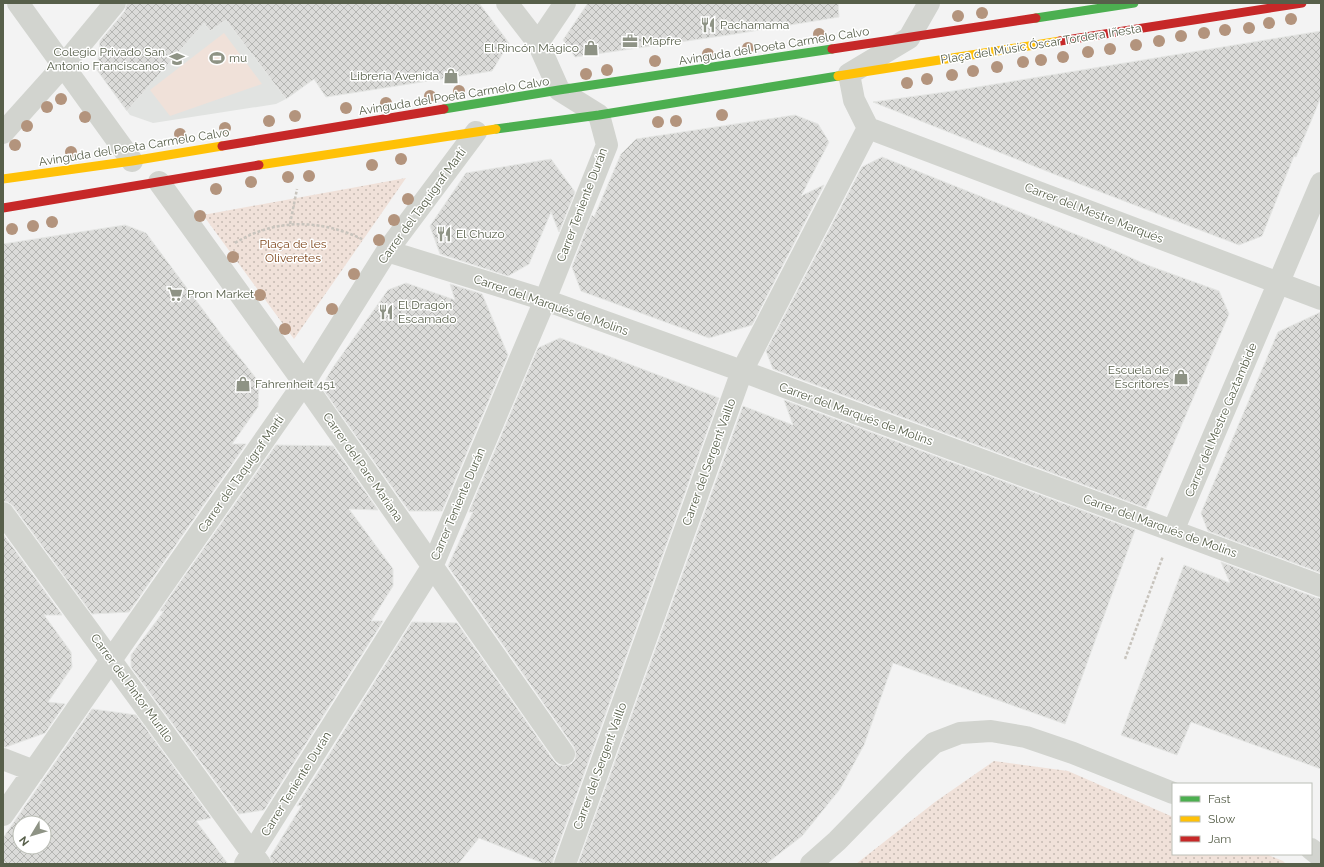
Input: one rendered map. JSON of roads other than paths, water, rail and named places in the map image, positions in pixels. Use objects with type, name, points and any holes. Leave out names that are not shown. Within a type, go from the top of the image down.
[{"type":"main road","points":[[909,38],[1134,3]]},
{"type":"main road","name":"Plaça del Músic Óscar Tordera Iñesta","points":[[849,74],[1302,3]]},
{"type":"main road","name":"Avinguda del Poeta Carmelo Calvo","points":[[3,179],[132,161],[559,90],[909,38]]},
{"type":"main road","points":[[3,208],[158,182],[476,132],[599,115],[849,74]]},
{"type":"street","points":[[18,3],[132,161]]},
{"type":"street","points":[[3,133],[63,66],[115,3]]},
{"type":"street","points":[[507,3],[538,43],[559,90],[599,115]]},
{"type":"street","points":[[538,43],[565,3]]},
{"type":"street","points":[[868,128],[854,100],[849,74],[909,38],[929,3]]},
{"type":"street","name":"Carrer Teniente Durán","points":[[253,861],[432,567],[545,300],[607,145],[599,115]]},
{"type":"street","name":"Carrer del Mestre Marqués","points":[[868,128],[1321,299]]},
{"type":"street","name":"Carrer del Sergent Vaillo","points":[[565,864],[742,371],[868,128]]},
{"type":"street","name":"Carrer del Taquígraf Martí","points":[[3,815],[304,383],[387,251],[476,132]]},
{"type":"street","name":"Carrer del Pare Mariana","points":[[158,182],[304,383],[564,754]]},
{"type":"street","name":"Carrer del Mestre Gaztambide","points":[[1173,531],[1280,283],[1321,183]]},
{"type":"street","name":"Carrer del Marqués de Molins","points":[[387,251],[545,300],[742,371],[1321,586]]},
{"type":"street","name":"Carrer del Pintor Murillo","points":[[3,513],[111,660],[253,861]]},
{"type":"street","points":[[811,864],[837,842],[934,743],[960,733],[991,731],[1026,737],[1073,753],[1172,793]]},
{"type":"street","points":[[3,759],[34,771]]},
{"type":"street","points":[[1312,851],[1321,857]]},
{"type":"place","name":"Pachamama","points":[[708,25]]},
{"type":"place","name":"Mapfre","points":[[630,41]]},
{"type":"place","name":"El Rincón Mágico","points":[[591,48]]},
{"type":"place","name":"mu","points":[[217,58]]},
{"type":"place","name":"Colegio Privado San Antonio Franciscanos","points":[[177,59]]},
{"type":"place","name":"Librería Avenida","points":[[451,76]]},
{"type":"place","name":"El Chuzo","points":[[444,234]]},
{"type":"place","name":"Pron Market","points":[[175,294]]},
{"type":"place","name":"El Dragón Escamado","points":[[386,312]]},
{"type":"place","name":"Escuela de Escritores","points":[[1181,377]]},
{"type":"place","name":"Fahrenheit 451","points":[[243,384]]},
{"type":"park label","name":"Plaça de les Oliveretes","points":[[293,251]]}]
